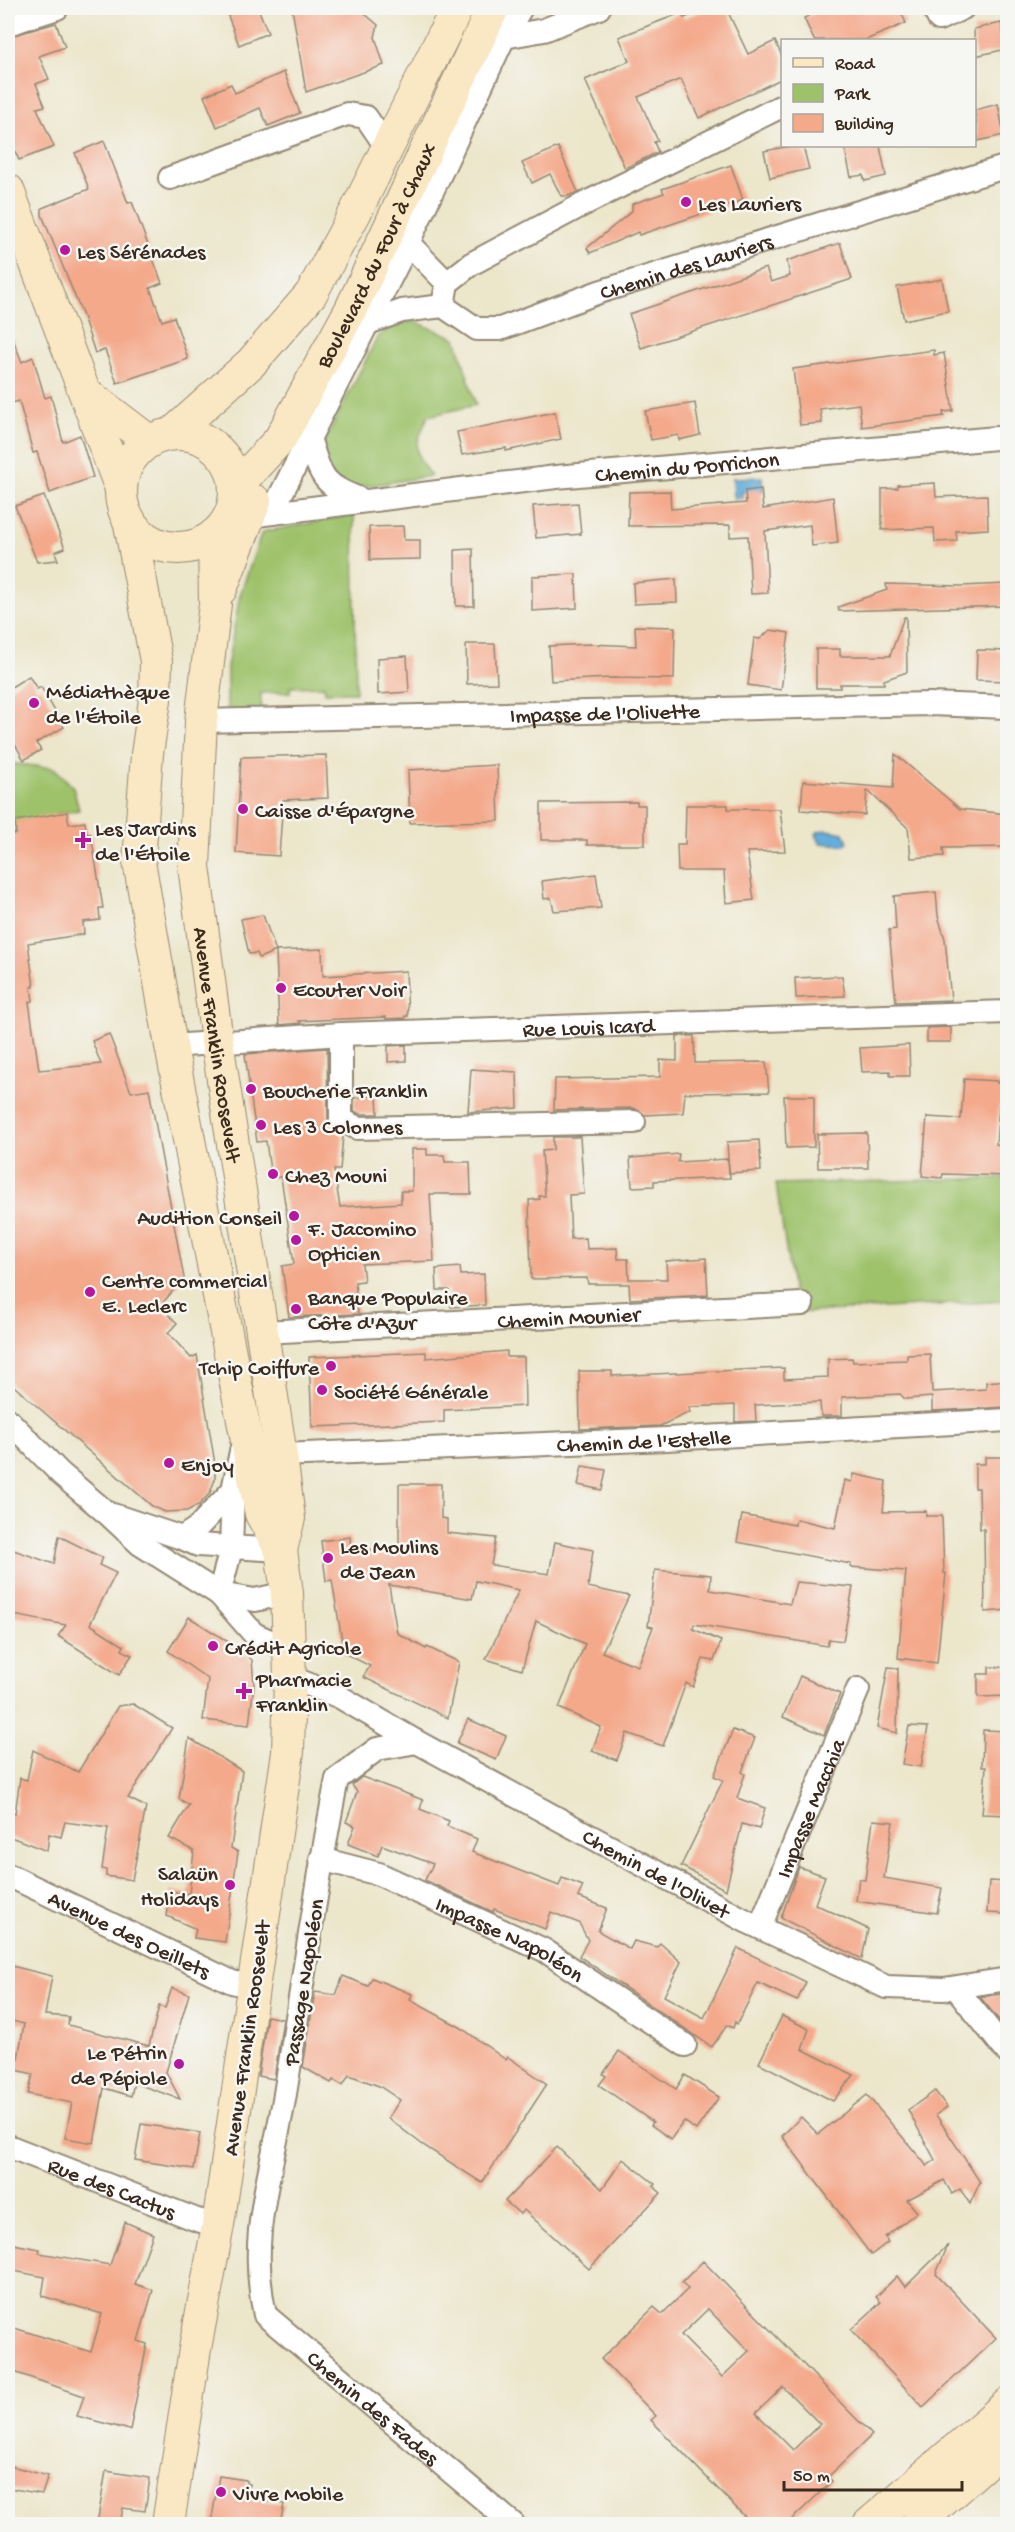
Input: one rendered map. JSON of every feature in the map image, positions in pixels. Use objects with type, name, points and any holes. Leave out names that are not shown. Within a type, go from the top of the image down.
[{"type":"main road","name":"Boulevard du Four à Chaux","points":[[161,438],[251,363],[311,294],[457,8]]},
{"type":"main road","name":"Boulevard du Four à Chaux","points":[[235,488],[295,440],[350,311],[493,8]]},
{"type":"main road","name":"Avenue Franklin Roosevelt","points":[[8,190],[86,393],[125,504],[156,661],[139,861],[171,1046],[261,1515],[280,1550],[287,1593],[288,1752],[218,2225],[168,2524]]},
{"type":"main road","points":[[86,393],[161,438]]},
{"type":"main road","points":[[191,435],[208,442],[222,454],[231,470],[235,488],[234,505],[227,521],[214,536],[196,545],[177,548],[158,544],[141,534],[125,504],[125,470],[135,454],[161,438],[191,435]]},
{"type":"main road","points":[[215,604],[295,440]]},
{"type":"main road","name":"Avenue Franklin Roosevelt","points":[[214,536],[215,604],[201,721],[195,866],[217,1041],[289,1518],[280,1550]]},
{"type":"main road","points":[[162,997],[210,990]]},
{"type":"main road","points":[[869,2524],[1008,2404]]},
{"type":"main road","points":[[917,2524],[1008,2443]]},
{"type":"street","points":[[8,24],[57,8]]},
{"type":"street","points":[[295,440],[368,323],[504,37],[520,8]]},
{"type":"street","points":[[504,37],[544,30],[598,8]]},
{"type":"street","points":[[936,13],[963,8]]},
{"type":"street","points":[[368,323],[402,311],[443,306],[447,283],[471,264],[781,107]]},
{"type":"street","points":[[171,178],[347,114],[366,117],[387,148]]},
{"type":"street","name":"Chemin des Lauriers","points":[[443,306],[477,329],[500,329],[599,292],[1008,166]]},
{"type":"street","points":[[408,243],[447,283]]},
{"type":"street","name":"Chemin du Porrichon","points":[[260,514],[556,477],[1008,437]]},
{"type":"street","name":"Chemin du Porrichon","points":[[295,440],[334,489],[367,502]]},
{"type":"street","name":"Impasse de l'Olivette","points":[[201,721],[930,704],[1008,707]]},
{"type":"street","name":"Rue Louis Icard","points":[[171,1046],[342,1034],[1008,1012]]},
{"type":"street","points":[[342,1034],[341,1119],[357,1128],[634,1122]]},
{"type":"street","name":"Chemin Mounier","points":[[262,1332],[802,1304]]},
{"type":"street","points":[[8,1420],[61,1474],[140,1544],[219,1594],[255,1600],[287,1593]]},
{"type":"street","name":"Chemin de l'Estelle","points":[[281,1455],[668,1439],[1008,1420]]},
{"type":"street","name":"Avenue Franklin Roosevelt","points":[[219,1594],[231,1549],[233,1490],[246,1433]]},
{"type":"street","points":[[183,1538],[233,1490]]},
{"type":"street","points":[[108,1514],[198,1545],[231,1549],[280,1550]]},
{"type":"street","name":"Chemin de l'Olivet","points":[[219,1594],[254,1634],[324,1689],[417,1742],[760,1927],[886,1987],[944,1989],[1008,1979]]},
{"type":"street","name":"Impasse Macchia","points":[[760,1927],[858,1689]]},
{"type":"street","name":"Passage Napoléon","points":[[258,2274],[259,2221],[284,2096],[321,1858],[337,1779],[377,1749],[417,1742]]},
{"type":"street","name":"Impasse Napoléon","points":[[321,1858],[379,1874],[544,1950],[684,2045]]},
{"type":"street","name":"Avenue des Oeillets","points":[[8,1875],[232,1982],[253,1988]]},
{"type":"street","points":[[956,1988],[1008,2053]]},
{"type":"street","name":"Rue des Cactus","points":[[8,2146],[198,2220],[218,2225]]},
{"type":"street","name":"Chemin des Fades","points":[[258,2274],[265,2315],[513,2524]]},
{"type":"green space","points":[[399,322],[416,322],[456,338],[476,405],[428,416],[417,447],[420,460],[431,476],[354,488],[331,480],[317,456],[378,336]]},
{"type":"green space","points":[[354,515],[356,692],[325,692],[324,686],[290,687],[290,692],[261,693],[261,713],[227,709],[227,667],[240,595],[262,532]]},
{"type":"green space","points":[[8,763],[54,768],[73,787],[79,810],[56,814],[56,819],[8,835]]},
{"type":"green space","points":[[1007,1178],[1007,1301],[796,1313],[776,1184]]},
{"type":"water","points":[[762,477],[763,491],[742,492],[742,498],[734,499],[733,478]]},
{"type":"water","points":[[827,830],[844,833],[848,842],[844,845],[820,843],[816,834]]},
{"type":"building","points":[[225,8],[258,8],[268,33],[239,45]]},
{"type":"building","points":[[292,8],[358,8],[378,25],[375,37],[384,65],[306,92]]},
{"type":"building","points":[[710,8],[726,8],[748,54],[775,41],[781,54],[781,79],[699,118],[681,79],[638,97],[658,141],[654,142],[658,152],[625,168],[585,80],[629,61],[619,37],[681,13],[684,18]]},
{"type":"building","points":[[826,8],[899,8],[906,23],[868,39],[814,39],[804,18]]},
{"type":"building","points":[[56,23],[65,47],[39,56],[49,79],[36,84],[45,106],[37,108],[54,147],[19,160],[8,136],[13,134],[8,119],[8,37]]},
{"type":"building","points":[[1001,23],[1007,49],[976,56],[974,29]]},
{"type":"building","points":[[284,72],[300,113],[268,126],[260,108],[217,127],[204,96],[231,84],[235,93]]},
{"type":"building","points":[[998,104],[1004,135],[978,141],[976,110]]},
{"type":"building","points":[[104,141],[128,203],[132,202],[162,283],[150,288],[162,321],[174,317],[188,359],[117,383],[105,350],[95,353],[83,316],[42,215],[42,208],[89,189],[75,153]]},
{"type":"building","points":[[558,147],[578,192],[568,196],[561,196],[550,174],[532,183],[522,163]]},
{"type":"building","points":[[803,147],[809,169],[770,178],[764,151]]},
{"type":"building","points":[[844,147],[880,147],[886,176],[865,181],[863,175],[851,177]]},
{"type":"building","name":"Les Lauriers","points":[[731,165],[743,200],[639,235],[638,232],[590,253],[587,248],[632,211],[632,204],[664,193],[662,189]]},
{"type":"building","points":[[840,243],[852,279],[641,348],[629,314],[766,268],[771,282],[790,276],[787,261]]},
{"type":"building","points":[[942,279],[948,311],[904,320],[897,287]]},
{"type":"building","points":[[8,327],[22,362],[33,357],[45,398],[51,396],[63,442],[80,435],[93,477],[50,493],[37,452],[33,453],[19,401],[8,404]]},
{"type":"building","points":[[934,350],[934,355],[944,353],[953,411],[943,412],[944,416],[862,427],[859,404],[820,409],[822,423],[800,425],[793,369]]},
{"type":"building","points":[[695,403],[700,435],[679,440],[678,435],[651,440],[645,411]]},
{"type":"building","points":[[555,412],[561,439],[506,451],[506,448],[462,455],[457,432]]},
{"type":"building","points":[[935,483],[936,497],[987,495],[988,529],[956,531],[957,541],[935,542],[934,528],[882,530],[882,489],[898,488],[898,485]]},
{"type":"building","points":[[761,489],[763,509],[833,497],[838,543],[812,546],[810,525],[765,531],[768,593],[751,594],[748,536],[730,537],[730,525],[628,526],[629,492],[670,491],[671,509],[746,503],[745,491]]},
{"type":"building","points":[[44,496],[65,548],[55,552],[58,560],[37,562],[15,506]]},
{"type":"building","points":[[578,503],[581,534],[536,538],[533,506]]},
{"type":"building","points":[[403,526],[404,540],[420,540],[420,559],[370,560],[369,527]]},
{"type":"building","points":[[473,549],[474,606],[456,606],[455,550]]},
{"type":"building","points":[[576,574],[577,608],[532,611],[532,576]]},
{"type":"building","points":[[676,579],[677,602],[634,604],[633,583]]},
{"type":"building","points":[[886,584],[961,586],[1006,584],[1007,606],[839,611],[838,607],[887,590]]},
{"type":"building","points":[[904,617],[906,617],[907,672],[884,680],[884,684],[840,684],[840,688],[816,688],[816,649],[840,649],[840,656],[890,656]]},
{"type":"building","points":[[635,626],[675,627],[674,679],[610,678],[551,681],[549,646],[590,644],[636,646]]},
{"type":"building","points":[[770,630],[789,633],[781,690],[748,685],[754,638],[760,639]]},
{"type":"building","points":[[466,644],[495,644],[497,683],[467,684]]},
{"type":"building","points":[[977,650],[1008,651],[1008,681],[976,680]]},
{"type":"building","points":[[407,656],[409,692],[378,694],[377,658]]},
{"type":"building","points":[[29,676],[37,689],[41,687],[64,727],[36,743],[41,750],[24,760],[8,732],[8,689]]},
{"type":"building","points":[[895,754],[960,809],[1008,814],[1008,847],[943,848],[944,856],[911,858],[908,828],[867,790],[865,815],[801,810],[803,781],[893,788]]},
{"type":"building","points":[[326,755],[328,798],[283,800],[279,856],[236,853],[241,757]]},
{"type":"building","points":[[497,765],[499,821],[410,823],[408,770]]},
{"type":"building","points":[[637,802],[637,805],[645,805],[645,845],[587,845],[587,840],[541,840],[541,803]]},
{"type":"building","points":[[686,805],[728,805],[728,809],[780,809],[785,851],[747,852],[754,900],[726,903],[724,871],[678,871],[677,844],[685,844]]},
{"type":"building","name":"Centre commercial E. Leclerc","points":[[67,812],[69,824],[85,822],[87,834],[91,834],[103,908],[99,908],[100,920],[83,922],[84,934],[28,943],[34,987],[31,987],[33,1001],[29,1002],[39,1070],[101,1064],[92,1041],[109,1034],[131,1092],[149,1089],[184,1278],[160,1306],[177,1323],[168,1333],[191,1358],[197,1355],[215,1464],[215,1479],[210,1493],[200,1504],[187,1511],[165,1512],[152,1506],[8,1381],[8,835],[16,834],[15,821]]},
{"type":"building","points":[[596,874],[601,908],[554,911],[551,898],[544,899],[542,881]]},
{"type":"building","points":[[936,892],[938,916],[945,939],[951,1000],[896,1002],[889,930],[896,929],[894,896]]},
{"type":"building","points":[[263,915],[276,951],[259,958],[257,953],[249,954],[241,919]]},
{"type":"building","points":[[322,949],[323,976],[406,971],[408,1016],[386,1019],[386,1017],[299,1021],[301,1023],[279,1025],[276,951]]},
{"type":"building","points":[[842,976],[845,996],[796,998],[795,978]]},
{"type":"building","points":[[951,1027],[951,1042],[927,1042],[927,1028]]},
{"type":"building","points":[[677,1036],[694,1036],[695,1063],[766,1062],[769,1092],[685,1093],[683,1113],[645,1115],[634,1108],[554,1110],[555,1079],[660,1077],[660,1060],[677,1061]]},
{"type":"building","points":[[406,1045],[406,1061],[388,1062],[388,1046]]},
{"type":"building","points":[[909,1045],[910,1076],[890,1076],[890,1071],[862,1072],[860,1048]]},
{"type":"building","points":[[327,1048],[328,1120],[330,1126],[343,1136],[340,1170],[334,1170],[340,1207],[401,1203],[401,1191],[412,1191],[412,1149],[427,1149],[427,1155],[444,1155],[445,1162],[470,1162],[471,1194],[430,1194],[434,1261],[362,1264],[364,1281],[355,1282],[358,1314],[289,1317],[282,1266],[294,1264],[281,1177],[271,1178],[266,1141],[257,1142],[245,1054]]},
{"type":"building","points":[[471,1069],[517,1072],[518,1108],[468,1112]]},
{"type":"building","points":[[964,1079],[1008,1084],[1008,1106],[999,1106],[996,1144],[1008,1146],[1008,1176],[943,1174],[942,1178],[922,1176],[927,1117],[961,1119]]},
{"type":"building","points":[[377,1096],[378,1114],[360,1114],[354,1111],[354,1098]]},
{"type":"building","points":[[784,1096],[814,1096],[814,1147],[786,1148]]},
{"type":"building","points":[[867,1133],[868,1168],[818,1168],[817,1134]]},
{"type":"building","points":[[553,1137],[580,1137],[584,1194],[569,1195],[571,1239],[586,1238],[587,1249],[617,1248],[618,1259],[628,1259],[629,1279],[667,1279],[666,1261],[706,1258],[708,1295],[630,1299],[629,1284],[588,1284],[587,1278],[531,1279],[529,1200],[545,1196],[542,1151],[553,1150]]},
{"type":"building","points":[[759,1140],[761,1171],[729,1173],[727,1142]]},
{"type":"building","points":[[679,1154],[678,1162],[728,1159],[730,1178],[654,1181],[654,1186],[632,1187],[630,1158]]},
{"type":"building","points":[[460,1267],[461,1275],[484,1274],[485,1305],[451,1307],[449,1290],[437,1290],[436,1269]]},
{"type":"building","points":[[507,1351],[507,1357],[524,1357],[525,1406],[444,1410],[444,1422],[312,1427],[309,1357],[426,1352],[426,1358]]},
{"type":"building","points":[[930,1354],[932,1392],[986,1389],[986,1382],[1008,1380],[1008,1407],[932,1411],[932,1397],[905,1399],[900,1394],[842,1397],[842,1416],[821,1416],[820,1402],[755,1405],[756,1421],[735,1422],[735,1405],[689,1407],[690,1412],[660,1426],[580,1429],[579,1371],[612,1371],[612,1376],[784,1368],[784,1379],[828,1377],[828,1359],[852,1358],[853,1362],[907,1360],[907,1355]]},
{"type":"building","points":[[985,1457],[1008,1457],[1008,1610],[985,1612],[984,1529],[980,1529],[979,1488],[975,1488],[975,1464],[985,1464]]},
{"type":"building","points":[[582,1466],[606,1470],[602,1490],[578,1485]]},
{"type":"building","points":[[854,1474],[886,1481],[883,1512],[926,1511],[926,1516],[942,1516],[944,1573],[946,1573],[937,1663],[898,1658],[906,1571],[850,1567],[851,1564],[737,1542],[742,1515],[795,1525],[796,1519],[835,1528],[845,1480],[852,1482]]},
{"type":"building","points":[[399,1484],[441,1484],[441,1518],[447,1519],[447,1533],[496,1538],[491,1565],[549,1574],[555,1542],[593,1550],[588,1587],[629,1596],[602,1652],[638,1666],[653,1627],[648,1626],[655,1570],[711,1575],[710,1590],[790,1604],[796,1582],[853,1587],[843,1641],[829,1639],[827,1646],[694,1624],[693,1629],[721,1641],[714,1661],[703,1659],[693,1687],[686,1683],[663,1746],[627,1733],[617,1760],[592,1751],[601,1727],[559,1708],[585,1644],[536,1621],[522,1670],[486,1659],[519,1590],[476,1581],[472,1599],[389,1585],[397,1633],[426,1649],[427,1647],[459,1662],[448,1718],[363,1677],[370,1666],[344,1653],[332,1580],[326,1581],[321,1541],[350,1537],[351,1550],[399,1550]]},
{"type":"building","points":[[59,1536],[103,1558],[99,1565],[116,1573],[90,1624],[124,1646],[122,1650],[132,1655],[119,1675],[58,1636],[66,1625],[8,1614],[8,1548],[54,1564]]},
{"type":"building","points":[[189,1617],[238,1648],[252,1660],[254,1684],[249,1725],[203,1720],[208,1679],[168,1651]]},
{"type":"building","points":[[888,1667],[898,1668],[897,1733],[877,1728]]},
{"type":"building","points":[[989,1667],[1008,1667],[1008,1696],[978,1697],[978,1674],[989,1674]]},
{"type":"building","points":[[800,1676],[840,1694],[824,1735],[783,1717]]},
{"type":"building","points":[[133,1704],[172,1728],[128,1798],[146,1807],[132,1880],[106,1876],[106,1870],[102,1869],[108,1828],[65,1822],[61,1837],[49,1834],[47,1851],[8,1836],[8,1811],[15,1814],[20,1778],[27,1780],[33,1750],[78,1772],[118,1706]]},
{"type":"building","points":[[468,1719],[506,1736],[496,1760],[457,1743]]},
{"type":"building","points":[[909,1726],[928,1727],[921,1767],[902,1764]]},
{"type":"building","points":[[733,1730],[755,1738],[742,1772],[745,1774],[737,1798],[765,1808],[759,1829],[742,1824],[726,1890],[681,1866],[723,1780],[714,1776]]},
{"type":"building","points":[[983,1730],[1008,1731],[1008,1815],[982,1814],[986,1767],[982,1767]]},
{"type":"building","points":[[189,1738],[242,1771],[231,1848],[238,1852],[225,1942],[194,1938],[196,1929],[167,1916],[171,1891],[189,1894],[194,1851],[169,1838],[189,1805],[179,1799]]},
{"type":"building","points":[[362,1777],[423,1800],[420,1809],[449,1821],[447,1826],[477,1839],[472,1852],[559,1886],[562,1878],[583,1886],[578,1897],[607,1908],[598,1931],[630,1949],[634,1941],[657,1947],[660,1943],[681,1962],[664,1996],[704,2018],[738,1948],[806,1982],[797,2001],[758,1983],[737,2024],[735,2022],[733,2028],[727,2025],[712,2047],[579,1956],[588,1940],[579,1923],[551,1912],[545,1929],[494,1909],[493,1912],[425,1880],[433,1864],[382,1845],[378,1856],[348,1844],[355,1826],[346,1822],[357,1792],[352,1785]]},
{"type":"building","points":[[873,1820],[893,1822],[884,1878],[942,1888],[937,1913],[856,1901],[859,1879],[865,1880]]},
{"type":"building","points":[[799,1867],[825,1876],[815,1904],[868,1929],[862,1959],[781,1918]]},
{"type":"building","points":[[989,1881],[1008,1882],[1008,1914],[987,1913]]},
{"type":"building","points":[[8,1965],[52,1976],[45,2015],[69,2017],[68,2025],[149,2046],[159,2006],[165,2008],[172,1988],[189,1994],[166,2072],[180,2099],[134,2083],[131,2096],[104,2088],[94,2143],[65,2138],[72,2103],[28,2094],[33,2074],[16,2070],[24,2024],[8,2020]]},
{"type":"building","points":[[343,1976],[368,1986],[372,1978],[412,1994],[410,2000],[460,2027],[506,2060],[508,2057],[547,2084],[482,2183],[423,2145],[388,2118],[400,2100],[379,2086],[349,2075],[343,2085],[333,2080],[331,2083],[303,2067],[315,1992],[336,1995]]},
{"type":"building","points":[[1008,1993],[1008,2031],[980,1997]]},
{"type":"building","points":[[267,2016],[283,2019],[274,2079],[258,2076]]},
{"type":"building","points":[[782,2016],[809,2029],[802,2049],[854,2075],[833,2101],[759,2063]]},
{"type":"building","points":[[619,2051],[676,2089],[685,2075],[719,2097],[696,2130],[684,2121],[671,2139],[651,2125],[653,2122],[599,2085],[606,2076],[603,2074]]},
{"type":"building","points":[[935,2091],[947,2107],[936,2115],[980,2182],[970,2204],[960,2189],[952,2194],[944,2180],[907,2200],[917,2212],[885,2237],[888,2242],[871,2255],[782,2136],[801,2117],[818,2134],[867,2095],[927,2166],[935,2160],[908,2110]]},
{"type":"building","points":[[141,2124],[200,2133],[194,2169],[135,2160]]},
{"type":"building","points":[[557,2147],[602,2189],[623,2159],[655,2184],[653,2186],[661,2193],[589,2269],[524,2210],[520,2214],[505,2201]]},
{"type":"building","points":[[125,2222],[153,2234],[135,2284],[153,2290],[138,2341],[147,2344],[130,2430],[77,2416],[84,2396],[8,2370],[8,2326],[91,2352],[102,2314],[42,2296],[45,2277],[8,2270],[8,2243],[40,2249],[39,2253],[110,2265]]},
{"type":"building","points":[[948,2245],[936,2274],[996,2338],[923,2407],[851,2330],[881,2302],[876,2297],[897,2276],[905,2287]]},
{"type":"building","points":[[703,2261],[872,2435],[828,2477],[832,2481],[787,2524],[752,2524],[651,2420],[656,2416],[601,2359],[654,2307],[662,2314],[688,2289],[682,2282]],"holes":[[[708,2309],[749,2351],[722,2377],[681,2335]],[[783,2387],[820,2424],[793,2450],[756,2413]]]},
{"type":"building","points":[[11,2466],[48,2476],[42,2494],[8,2488]]},
{"type":"building","points":[[106,2471],[150,2478],[145,2511],[123,2508],[120,2524],[97,2524]]},
{"type":"building","points":[[219,2476],[246,2480],[249,2484],[246,2498],[284,2504],[280,2524],[211,2524]]},
{"type":"place","name":"Les Lauriers","points":[[686,202]]},
{"type":"place","name":"Les Sérénades","points":[[65,250]]},
{"type":"place","name":"Médiathèque de l'Étoile","points":[[34,703]]},
{"type":"place","name":"Caisse d'Épargne","points":[[243,809]]},
{"type":"place","name":"Les Jardins de l'Étoile","points":[[83,840]]},
{"type":"place","name":"Ecouter Voir","points":[[281,988]]},
{"type":"place","name":"Boucherie Franklin","points":[[251,1089]]},
{"type":"place","name":"Les 3 Colonnes","points":[[261,1125]]},
{"type":"place","name":"Chez Mouni","points":[[273,1174]]},
{"type":"place","name":"Audition Conseil","points":[[294,1216]]},
{"type":"place","name":"F. Jacomino Opticien","points":[[296,1240]]},
{"type":"place","name":"Centre commercial E. Leclerc","points":[[90,1292]]},
{"type":"place","name":"Banque Populaire Côte d'Azur","points":[[296,1309]]},
{"type":"place","name":"Tchip Coiffure","points":[[331,1366]]},
{"type":"place","name":"Société Générale","points":[[322,1390]]},
{"type":"place","name":"Enjoy","points":[[169,1463]]},
{"type":"place","name":"Les Moulins de Jean","points":[[328,1558]]},
{"type":"place","name":"Crédit Agricole","points":[[213,1646]]},
{"type":"place","name":"Pharmacie Franklin","points":[[244,1691]]},
{"type":"place","name":"Salaün Holidays","points":[[230,1885]]},
{"type":"place","name":"Le Pétrin de Pépiole","points":[[179,2064]]},
{"type":"place","name":"Vivre Mobile","points":[[221,2492]]}]
